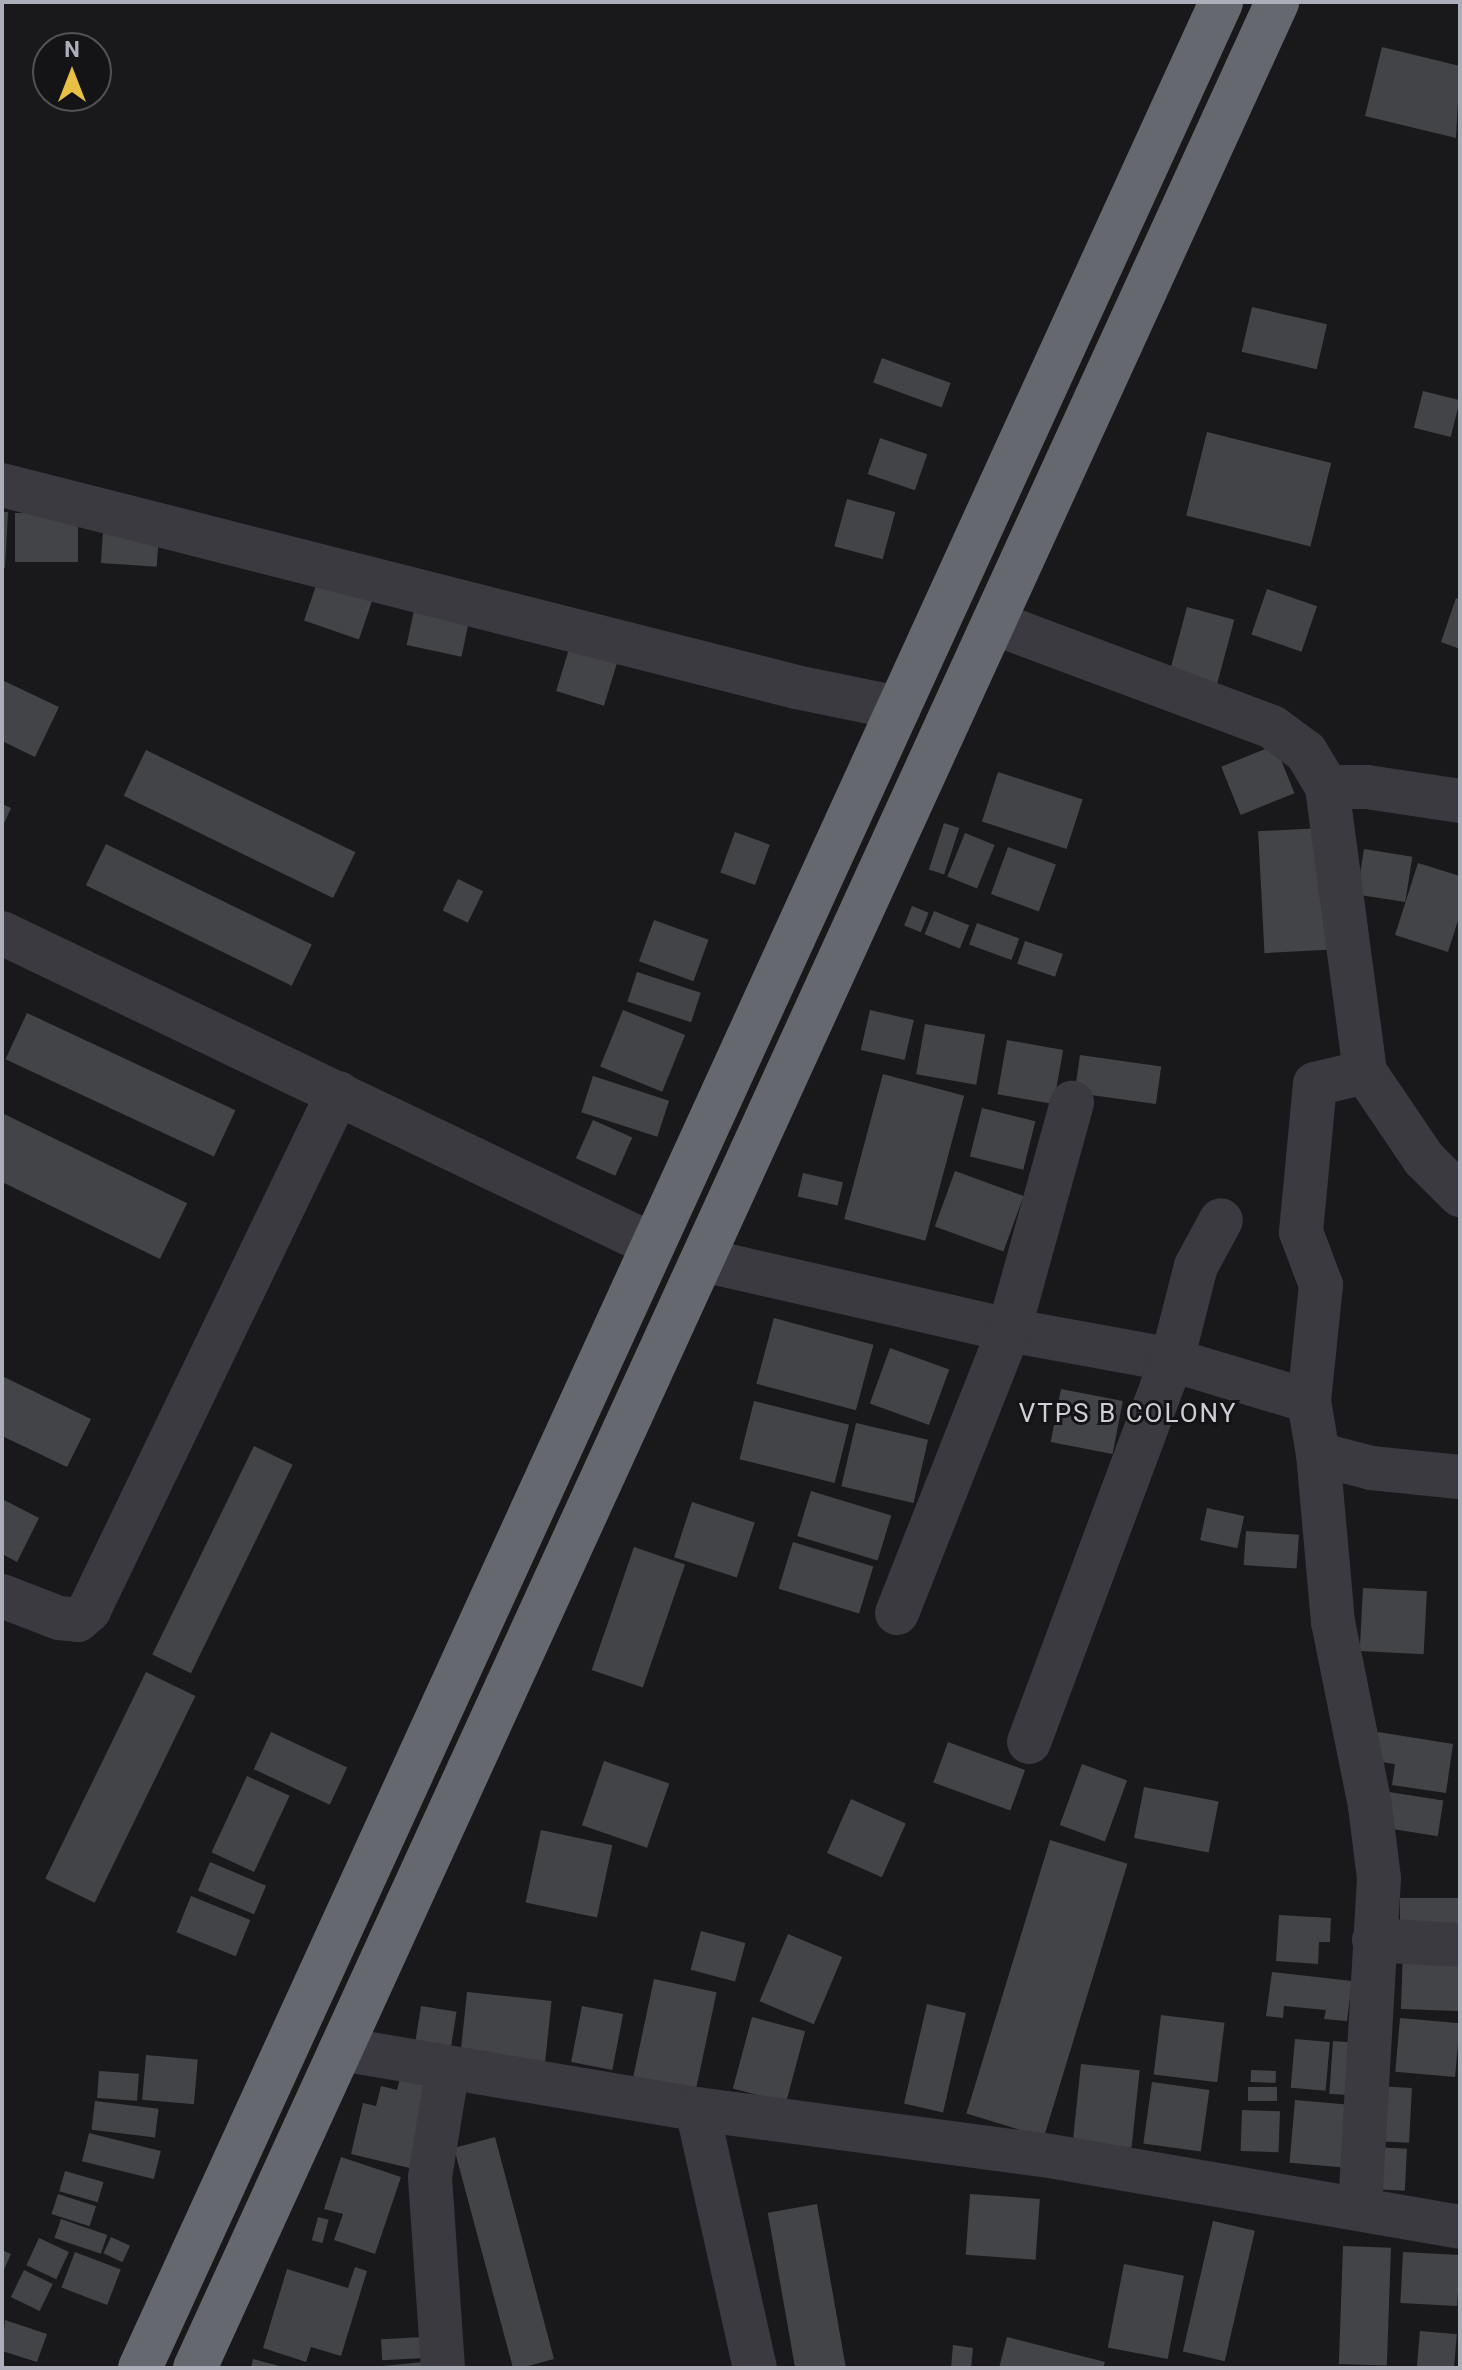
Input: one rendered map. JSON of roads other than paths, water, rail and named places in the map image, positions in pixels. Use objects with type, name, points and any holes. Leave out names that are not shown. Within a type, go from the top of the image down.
[{"type":"highway","points":[[140,2368],[1221,2]]},
{"type":"highway","points":[[195,2368],[1277,2]]},
{"type":"street","points":[[2,485],[765,679],[899,708]]},
{"type":"street","points":[[994,623],[1272,727],[1306,752],[1327,787],[1365,1072],[1424,1159],[1460,1195]]},
{"type":"street","points":[[1327,787],[1367,787],[1460,801]]},
{"type":"street","points":[[2,933],[653,1245]]},
{"type":"street","points":[[1360,2208],[1376,1977],[1374,1940],[1379,1878],[1370,1806],[1333,1622],[1318,1454],[1309,1401],[1321,1285],[1301,1232],[1315,1084],[1365,1072]]},
{"type":"street","points":[[2,1596],[59,1618],[78,1620],[89,1610],[338,1093]]},
{"type":"street","points":[[897,1613],[1009,1330],[1072,1103]]},
{"type":"street","points":[[1029,1742],[1172,1360],[1196,1266],[1221,1220]]},
{"type":"street","points":[[703,1260],[1009,1330],[1172,1360],[1309,1401]]},
{"type":"street","points":[[1318,1454],[1371,1468],[1460,1477]]},
{"type":"street","points":[[1374,1940],[1460,1945]]},
{"type":"street","points":[[341,2049],[697,2109],[1044,2155],[1460,2227]]},
{"type":"street","points":[[443,2368],[430,2177],[448,2067]]},
{"type":"street","points":[[697,2109],[755,2368]]},
{"type":"district","name":"VTPS B COLONY","points":[[1128,1414]]}]
